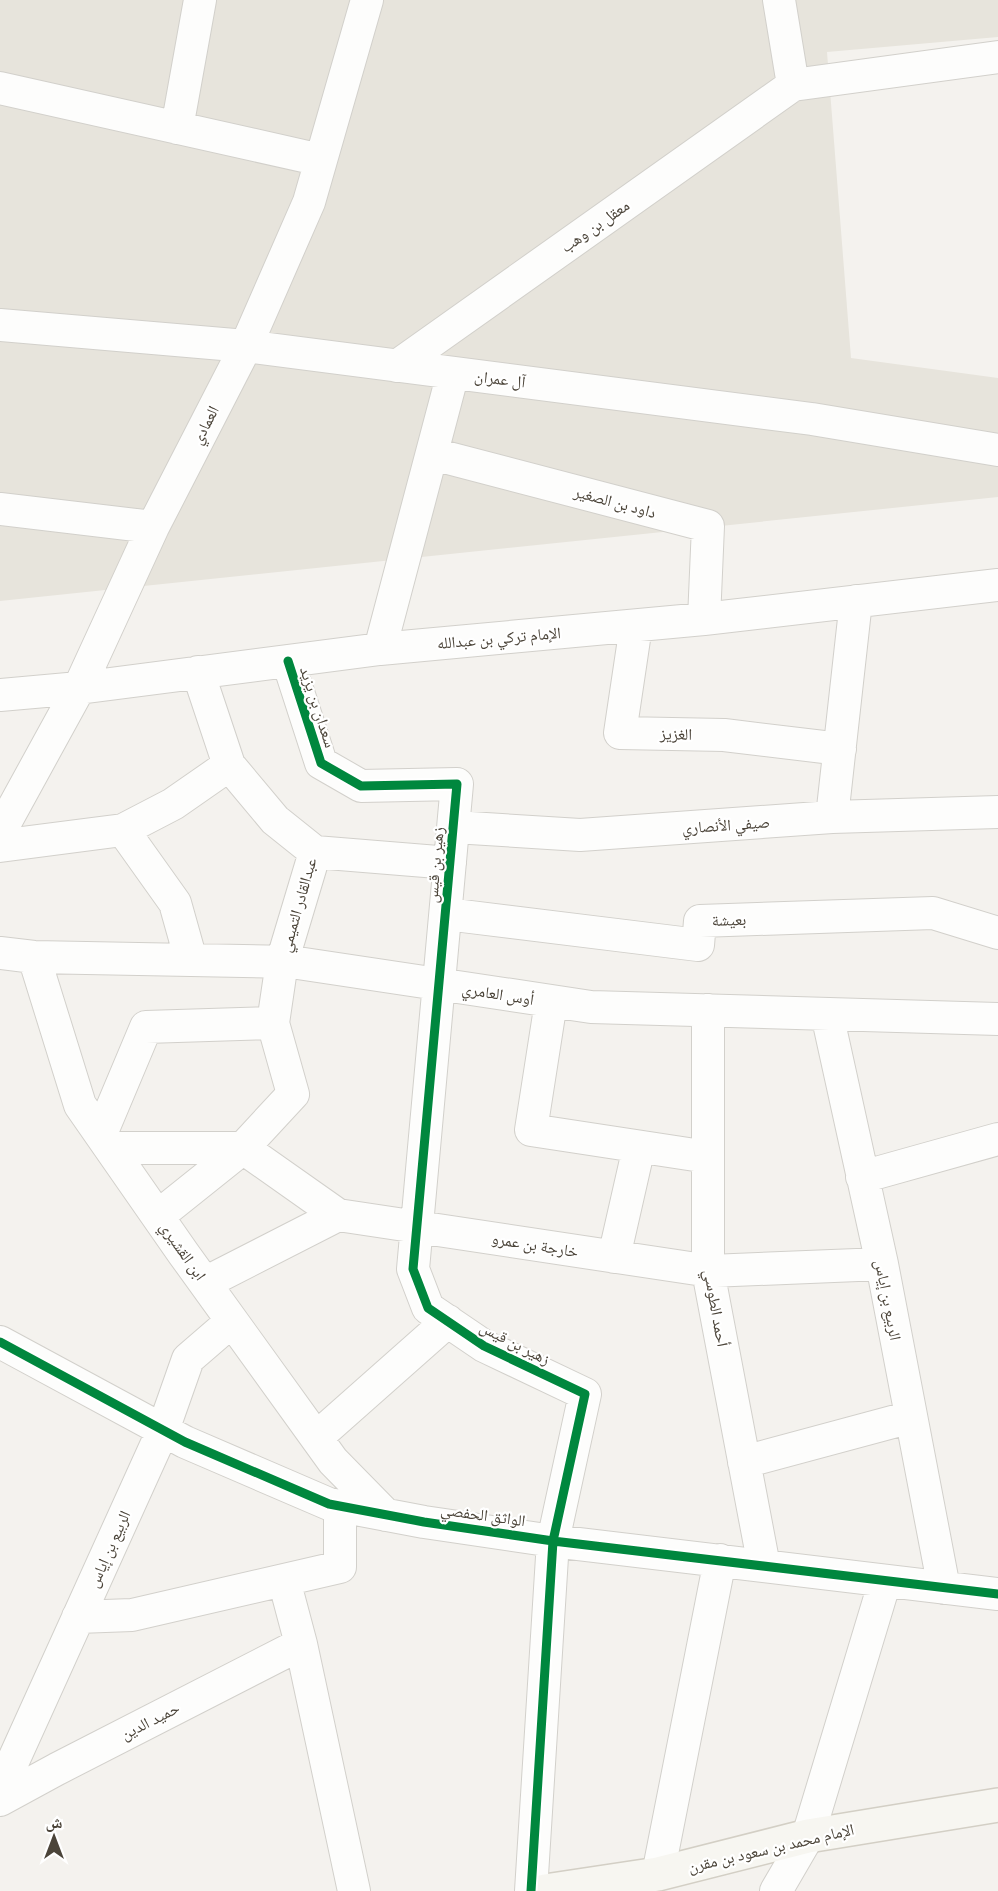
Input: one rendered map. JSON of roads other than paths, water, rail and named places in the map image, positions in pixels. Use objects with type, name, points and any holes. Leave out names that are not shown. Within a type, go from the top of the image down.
[{"type":"street","points":[[177,128],[200,0]]},
{"type":"street","name":"العمادي","points":[[0,832],[79,687],[153,527],[246,346],[309,202],[368,0]]},
{"type":"street","points":[[781,0],[793,86],[998,57]]},
{"type":"street","name":"معقل بن وهب","points":[[398,366],[793,86]]},
{"type":"street","points":[[0,88],[321,160]]},
{"type":"street","name":"آل عمران","points":[[0,325],[246,346],[812,419],[998,450]]},
{"type":"street","points":[[380,649],[453,373]]},
{"type":"street","name":"داود بن الصغير","points":[[433,454],[708,526],[704,619]]},
{"type":"street","points":[[0,509],[153,527]]},
{"type":"street","name":"الإمام تركي بن عبدالله","points":[[0,695],[380,649],[704,619],[998,585]]},
{"type":"street","points":[[832,817],[856,602]]},
{"type":"street","name":"الغزيز","points":[[636,626],[620,733],[724,735],[840,749]]},
{"type":"street","name":"سعدان بن يزيد","points":[[288,661],[321,763],[361,786],[457,784]]},
{"type":"street","name":"عبدالقادر التميمي","points":[[198,672],[229,765],[275,820],[315,852],[282,962],[273,1023]]},
{"type":"street","points":[[0,846],[123,830],[173,804],[229,765]]},
{"type":"street","name":"زهير بن قيس","points":[[457,784],[413,1269],[428,1308],[484,1346],[585,1394],[553,1541],[531,1891]]},
{"type":"street","name":"صيفي الأنصاري","points":[[454,827],[580,836],[832,817],[998,812]]},
{"type":"street","points":[[123,830],[175,903],[191,960]]},
{"type":"street","points":[[315,852],[450,863]]},
{"type":"street","name":"بعيشة","points":[[446,914],[699,945],[700,921],[933,913],[998,933]]},
{"type":"street","name":"أوس العامري","points":[[0,953],[34,957],[282,962],[591,1007],[998,1019]]},
{"type":"street","name":"ابن القشيري","points":[[34,957],[80,1105],[333,1461],[386,1515]]},
{"type":"street","points":[[551,1002],[531,1130],[708,1157]]},
{"type":"street","name":"أحمد الطوسي","points":[[708,1010],[708,1271],[764,1566]]},
{"type":"street","name":"الربيع بن إياس","points":[[827,1014],[882,1264],[944,1588]]},
{"type":"street","points":[[158,1216],[243,1148],[293,1094],[273,1023],[146,1027],[105,1141],[243,1148],[338,1215],[205,1283]]},
{"type":"street","points":[[862,1177],[998,1139]]},
{"type":"street","points":[[614,1257],[639,1147]]},
{"type":"street","name":"خارجة بن عمرو","points":[[338,1215],[708,1271],[882,1264]]},
{"type":"street","name":"الربيع بن إياس","points":[[0,1790],[163,1430],[188,1359],[232,1320]]},
{"type":"street","points":[[317,1437],[448,1322]]},
{"type":"street","name":"الواثق الحفصي","points":[[0,1341],[185,1442],[329,1504],[553,1541],[998,1594]]},
{"type":"street","points":[[744,1462],[911,1417]]},
{"type":"street","points":[[78,1617],[132,1615],[340,1567],[340,1506]]},
{"type":"street","points":[[658,1874],[720,1560]]},
{"type":"street","points":[[284,1580],[301,1644],[354,1891]]},
{"type":"street","points":[[776,1891],[808,1836],[885,1581]]},
{"type":"street","name":"حميد الدين","points":[[0,1800],[301,1644]]},
{"type":"street","name":"الإمام محمد بن سعود بن مقرن","points":[[545,1891],[658,1874],[808,1836],[998,1805]]}]
